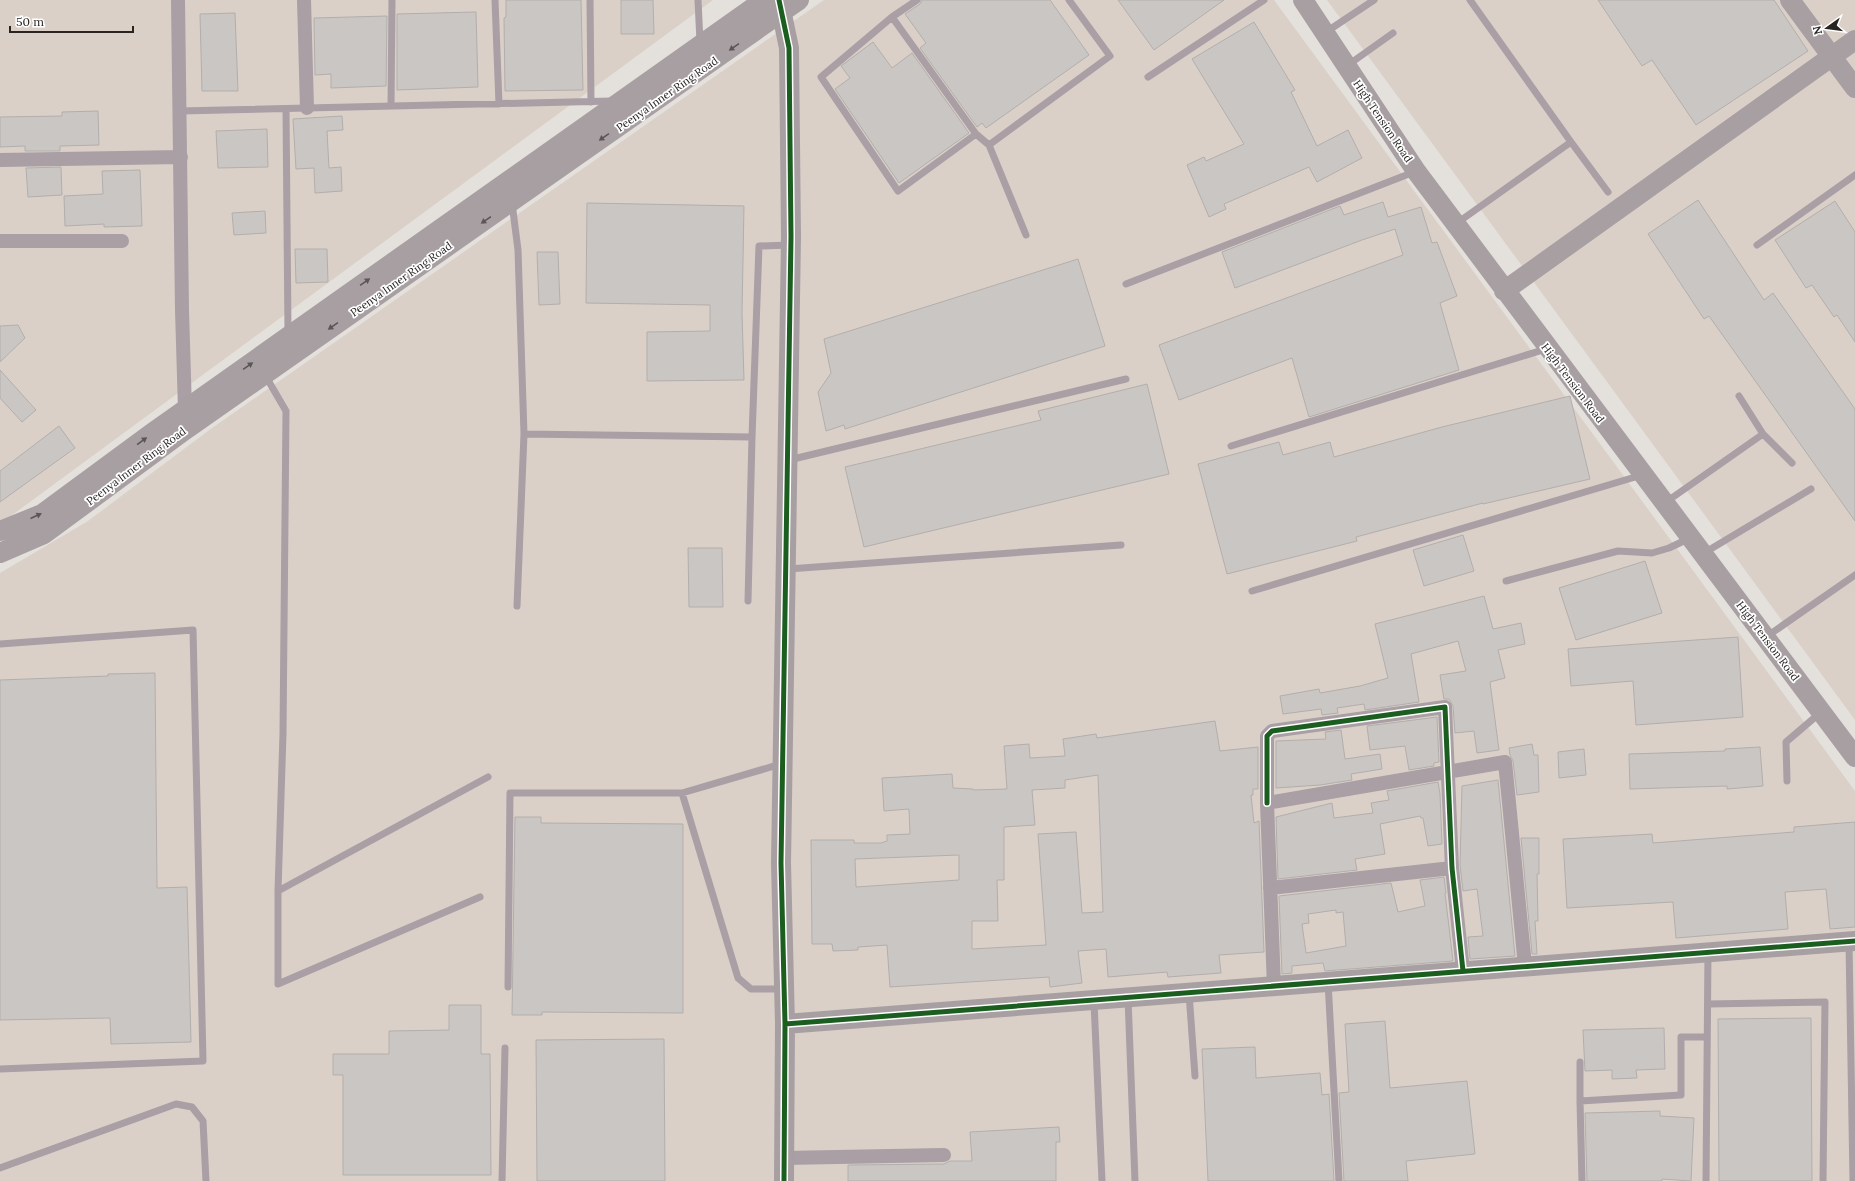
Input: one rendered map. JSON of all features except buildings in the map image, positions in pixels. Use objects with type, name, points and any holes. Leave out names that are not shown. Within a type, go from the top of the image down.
[{"type":"main road","name":"Peenya Inner Ring Road","points":[[0,553],[44,534],[264,374],[756,31],[780,7],[799,0]]},
{"type":"main road","name":"High Tension Road","points":[[1304,0],[1416,171],[1504,291],[1855,757]]},
{"type":"main road","points":[[1790,0],[1855,88]]},
{"type":"main road","name":"Peenya Inner Ring Road","points":[[0,531],[42,514],[185,410],[758,4]]},
{"type":"main road","points":[[756,31],[758,4]]},
{"type":"main road","points":[[780,7],[789,48],[790,245],[781,863],[785,1024],[784,1181]]},
{"type":"main road","points":[[1504,291],[1855,40]]},
{"type":"main road","points":[[785,1024],[1852,941]]},
{"type":"street","points":[[178,0],[182,310],[185,410]]},
{"type":"street","points":[[304,0],[307,108]]},
{"type":"street","points":[[0,160],[181,157]]},
{"type":"street","points":[[0,241],[122,241]]},
{"type":"street","points":[[1274,986],[1267,803],[1267,736],[1272,731],[1445,707],[1452,868],[1463,972]]},
{"type":"street","points":[[1267,803],[1505,762],[1525,966]]},
{"type":"street","points":[[1270,888],[1452,868]]},
{"type":"street","points":[[784,1158],[944,1155]]},
{"type":"lane","points":[[392,0],[392,106]]},
{"type":"lane","points":[[495,0],[499,104]]},
{"type":"lane","points":[[590,0],[590,102]]},
{"type":"lane","points":[[698,0],[700,44]]},
{"type":"lane","points":[[917,0],[892,17],[821,77],[898,191],[976,134]]},
{"type":"lane","points":[[990,145],[1110,56],[1069,0]]},
{"type":"lane","points":[[1148,77],[1264,0]]},
{"type":"lane","points":[[1325,33],[1374,0]]},
{"type":"lane","points":[[1470,0],[1608,192]]},
{"type":"lane","points":[[892,17],[976,134],[990,145],[1026,235]]},
{"type":"lane","points":[[1347,66],[1393,34]]},
{"type":"lane","points":[[180,111],[621,101]]},
{"type":"lane","points":[[286,109],[288,337]]},
{"type":"lane","points":[[1455,224],[1571,142]]},
{"type":"lane","points":[[1126,284],[1416,171]]},
{"type":"lane","points":[[1757,245],[1855,175]]},
{"type":"lane","points":[[512,202],[518,257],[524,434],[517,606]]},
{"type":"lane","points":[[748,601],[759,246],[790,245]]},
{"type":"lane","points":[[1231,446],[1548,348]]},
{"type":"lane","points":[[264,374],[286,411],[284,734],[278,891],[278,984],[480,897]]},
{"type":"lane","points":[[787,461],[1126,379]]},
{"type":"lane","points":[[1739,396],[1764,434],[1792,463]]},
{"type":"lane","points":[[524,434],[752,437]]},
{"type":"lane","points":[[1664,503],[1764,434]]},
{"type":"lane","points":[[1252,591],[1642,475]]},
{"type":"lane","points":[[1703,554],[1811,489]]},
{"type":"lane","points":[[1506,581],[1618,551],[1652,553],[1669,548],[1690,538]]},
{"type":"lane","points":[[786,569],[1121,545]]},
{"type":"lane","points":[[1766,638],[1855,575]]},
{"type":"lane","points":[[0,644],[193,630],[203,1061],[0,1069]]},
{"type":"lane","points":[[1787,781],[1786,742],[1821,711]]},
{"type":"lane","points":[[508,987],[510,794],[682,793],[783,764]]},
{"type":"lane","points":[[278,891],[488,777]]},
{"type":"lane","points":[[682,793],[738,978],[751,988],[784,989]]},
{"type":"lane","points":[[1852,941],[1853,1181]]},
{"type":"lane","points":[[1706,1181],[1708,952]]},
{"type":"lane","points":[[1328,982],[1339,1181]]},
{"type":"lane","points":[[1189,993],[1195,1076]]},
{"type":"lane","points":[[1128,997],[1135,1181]]},
{"type":"lane","points":[[1094,1001],[1102,1181]]},
{"type":"lane","points":[[1708,1004],[1825,1002],[1823,1181]]},
{"type":"lane","points":[[1580,1101],[1681,1095],[1681,1037],[1707,1037]]},
{"type":"lane","points":[[502,1181],[505,1048]]},
{"type":"lane","points":[[1580,1062],[1582,1181]]},
{"type":"lane","points":[[0,1168],[176,1104],[192,1107],[203,1121],[206,1181]]},
{"type":"shaded area","points":[[0,0],[713,0],[0,524]]},
{"type":"shaded area","points":[[824,0],[1274,0],[1855,791],[1855,1181],[0,1181],[0,573],[88,521],[212,428]]},
{"type":"shaded area","points":[[1327,0],[1855,0],[1855,720]]},
{"type":"cycle path","points":[[779,0],[789,48],[791,237],[781,863],[785,1024],[784,1181]]},
{"type":"cycle path","points":[[1267,803],[1267,736],[1272,731],[1445,707],[1452,868],[1463,971]]},
{"type":"cycle path","points":[[785,1024],[1855,941]]}]
